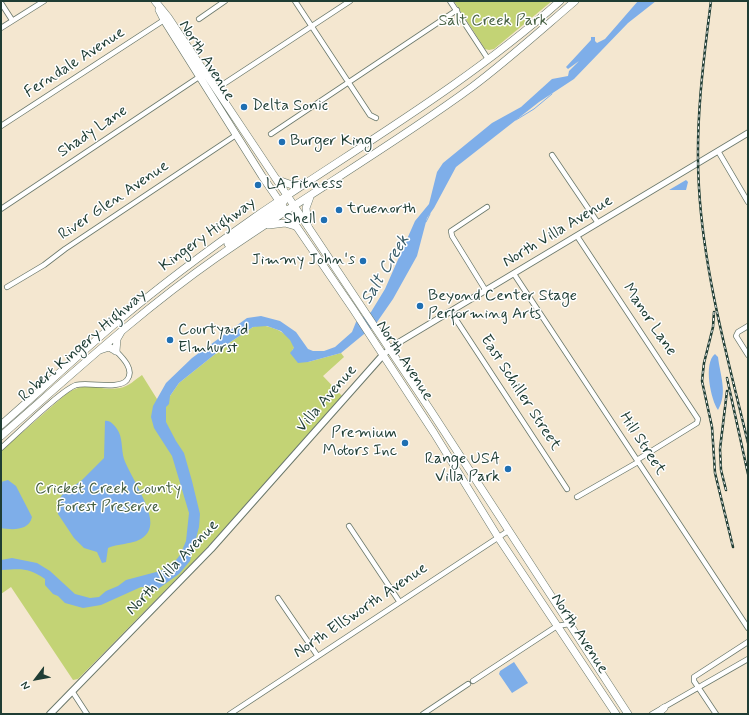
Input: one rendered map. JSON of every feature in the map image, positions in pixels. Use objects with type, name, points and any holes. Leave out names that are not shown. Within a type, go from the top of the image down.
[{"type":"main road","name":"Kingery Highway","points":[[1,425],[117,322],[161,286],[280,204],[288,196],[451,87],[560,1]]},
{"type":"main road","name":"Kingery Highway","points":[[265,226],[473,86],[524,45],[574,1]]},
{"type":"main road","points":[[155,2],[168,16],[216,90],[278,180],[308,226],[356,307]]},
{"type":"main road","name":"North Avenue","points":[[155,2],[164,20],[199,77],[280,204],[356,307],[377,331],[628,714]]},
{"type":"main road","points":[[278,180],[292,185],[310,181]]},
{"type":"main road","points":[[308,226],[306,208],[311,195]]},
{"type":"main road","points":[[197,272],[205,261],[277,210],[280,204]]},
{"type":"main road","points":[[265,226],[281,223],[295,226]]},
{"type":"main road","name":"Robert Kingery Highway","points":[[1,436],[123,330],[197,272],[265,226]]},
{"type":"main road","name":"North Avenue","points":[[356,307],[370,336],[498,537],[616,714]]},
{"type":"main road","points":[[93,355],[106,347],[116,351],[117,339],[123,330]]},
{"type":"main road","name":"Villa Avenue","points":[[290,461],[383,355]]},
{"type":"main road","name":"North Villa Avenue","points":[[50,714],[211,548],[290,461]]},
{"type":"main road","points":[[658,714],[664,708]]},
{"type":"street","points":[[1,28],[44,1]]},
{"type":"street","points":[[199,19],[225,1]]},
{"type":"street","points":[[295,1],[370,115],[376,118]]},
{"type":"street","points":[[216,90],[350,1]]},
{"type":"street","points":[[450,1],[488,59]]},
{"type":"street","points":[[1,3],[12,20]]},
{"type":"street","points":[[271,134],[456,10]]},
{"type":"street","name":"Ferndale Avenue","points":[[1,126],[164,20]]},
{"type":"street","name":"Shady Lane","points":[[1,209],[199,77]]},
{"type":"street","name":"North Villa Avenue","points":[[383,355],[389,349],[748,133]]},
{"type":"street","name":"River Glen Avenue","points":[[7,287],[44,265],[65,249],[236,135]]},
{"type":"street","points":[[718,151],[746,193],[748,202]]},
{"type":"street","points":[[552,155],[598,223]]},
{"type":"street","points":[[486,291],[452,236],[451,231],[487,207]]},
{"type":"street","name":"Manor Lane","points":[[577,236],[698,419],[697,423],[638,461]]},
{"type":"street","name":"Hill Street","points":[[514,274],[748,628]]},
{"type":"street","name":"East Schiller Street","points":[[451,312],[567,489]]},
{"type":"street","points":[[748,326],[736,334],[748,355]]},
{"type":"street","points":[[1,448],[72,387],[89,383],[118,385],[125,382],[129,375],[129,369],[116,351]]},
{"type":"street","points":[[577,497],[638,461]]},
{"type":"street","points":[[349,526],[399,601]]},
{"type":"street","name":"North Ellsworth Avenue","points":[[230,714],[399,601],[508,531]]},
{"type":"street","points":[[278,598],[317,655]]},
{"type":"street","points":[[473,681],[557,626],[569,624]]},
{"type":"street","points":[[716,714],[694,681],[694,677],[696,674],[748,642]]},
{"type":"street","points":[[652,714],[748,659]]},
{"type":"street","points":[[423,714],[468,684]]},
{"type":"street","points":[[72,691],[87,714]]},
{"type":"green space","name":"Salt Creek Park","points":[[454,1],[552,1],[494,49],[489,50],[485,49]]},
{"type":"green space","name":"Cricket Creek County Forest Preserve","points":[[261,325],[271,327],[282,332],[291,339],[294,349],[292,350],[297,361],[308,362],[341,353],[344,357],[323,376],[342,396],[206,549],[78,679],[73,680],[11,587],[1,594],[1,451],[66,394],[81,387],[106,389],[120,388],[129,385],[142,375],[157,399],[170,396],[179,383],[229,343],[253,327]]},
{"type":"water","points":[[638,1],[656,1],[628,23],[574,79],[539,102],[456,167],[427,218],[417,256],[393,299],[375,325],[341,353],[308,362],[298,363],[290,353],[294,348],[290,340],[281,331],[267,326],[253,327],[229,343],[179,383],[170,396],[169,404],[166,407],[166,422],[184,453],[200,514],[199,527],[190,561],[179,574],[158,589],[141,587],[101,605],[83,608],[65,603],[58,596],[53,594],[45,585],[45,579],[34,572],[19,569],[1,570],[1,560],[12,558],[37,563],[50,571],[75,594],[90,598],[99,597],[106,591],[118,586],[126,580],[160,571],[172,565],[180,555],[186,541],[189,513],[172,456],[154,428],[151,417],[153,406],[166,383],[192,358],[247,318],[261,316],[280,321],[296,332],[308,349],[313,351],[324,351],[335,347],[352,332],[356,322],[371,312],[385,289],[415,221],[429,204],[437,172],[443,163],[492,123],[521,107],[552,79],[568,76],[569,71],[579,61],[568,69],[566,67],[591,40],[591,37],[595,37],[595,41],[597,43],[605,39]]},
{"type":"water","points":[[686,180],[688,182],[686,190],[669,190]]},
{"type":"water","points":[[715,354],[718,357],[723,391],[721,404],[718,410],[715,405],[709,382],[709,365]]},
{"type":"water","points":[[105,421],[112,423],[119,432],[124,459],[142,495],[149,515],[150,523],[149,530],[141,539],[108,548],[106,562],[102,563],[97,552],[84,548],[74,538],[58,514],[57,504],[62,495],[82,480],[104,458]]},
{"type":"water","points":[[8,480],[16,486],[32,517],[30,522],[24,527],[10,529],[1,528],[1,482]]},
{"type":"water","points":[[514,662],[528,683],[512,693],[499,674],[500,671]]},
{"type":"waterway","name":"Salt Creek","points":[[516,120],[534,109],[552,94]]},
{"type":"waterway","name":"Salt Creek","points":[[426,222],[430,214]]},
{"type":"railway","points":[[711,1],[699,117],[699,188],[711,284],[748,443]]},
{"type":"railway","points":[[714,312],[713,327],[704,363],[702,381],[712,427],[715,473],[733,547]]},
{"type":"railway","points":[[727,378],[748,474]]},
{"type":"railway","points":[[726,490],[721,470],[720,449],[727,391]]},
{"type":"place","name":"Delta Sonic","points":[[244,107]]},
{"type":"place","name":"Burger King","points":[[282,142]]},
{"type":"place","name":"LA Fitness","points":[[258,185]]},
{"type":"place","name":"truenorth","points":[[339,210]]},
{"type":"place","name":"Shell","points":[[324,220]]},
{"type":"place","name":"Jimmy John's","points":[[363,261]]},
{"type":"place","name":"Beyond Center Stage Performing Arts","points":[[420,306]]},
{"type":"place","name":"Courtyard Elmhurst","points":[[170,340]]},
{"type":"place","name":"Premium Motors Inc","points":[[405,443]]},
{"type":"place","name":"Range USA Villa Park","points":[[508,469]]}]
